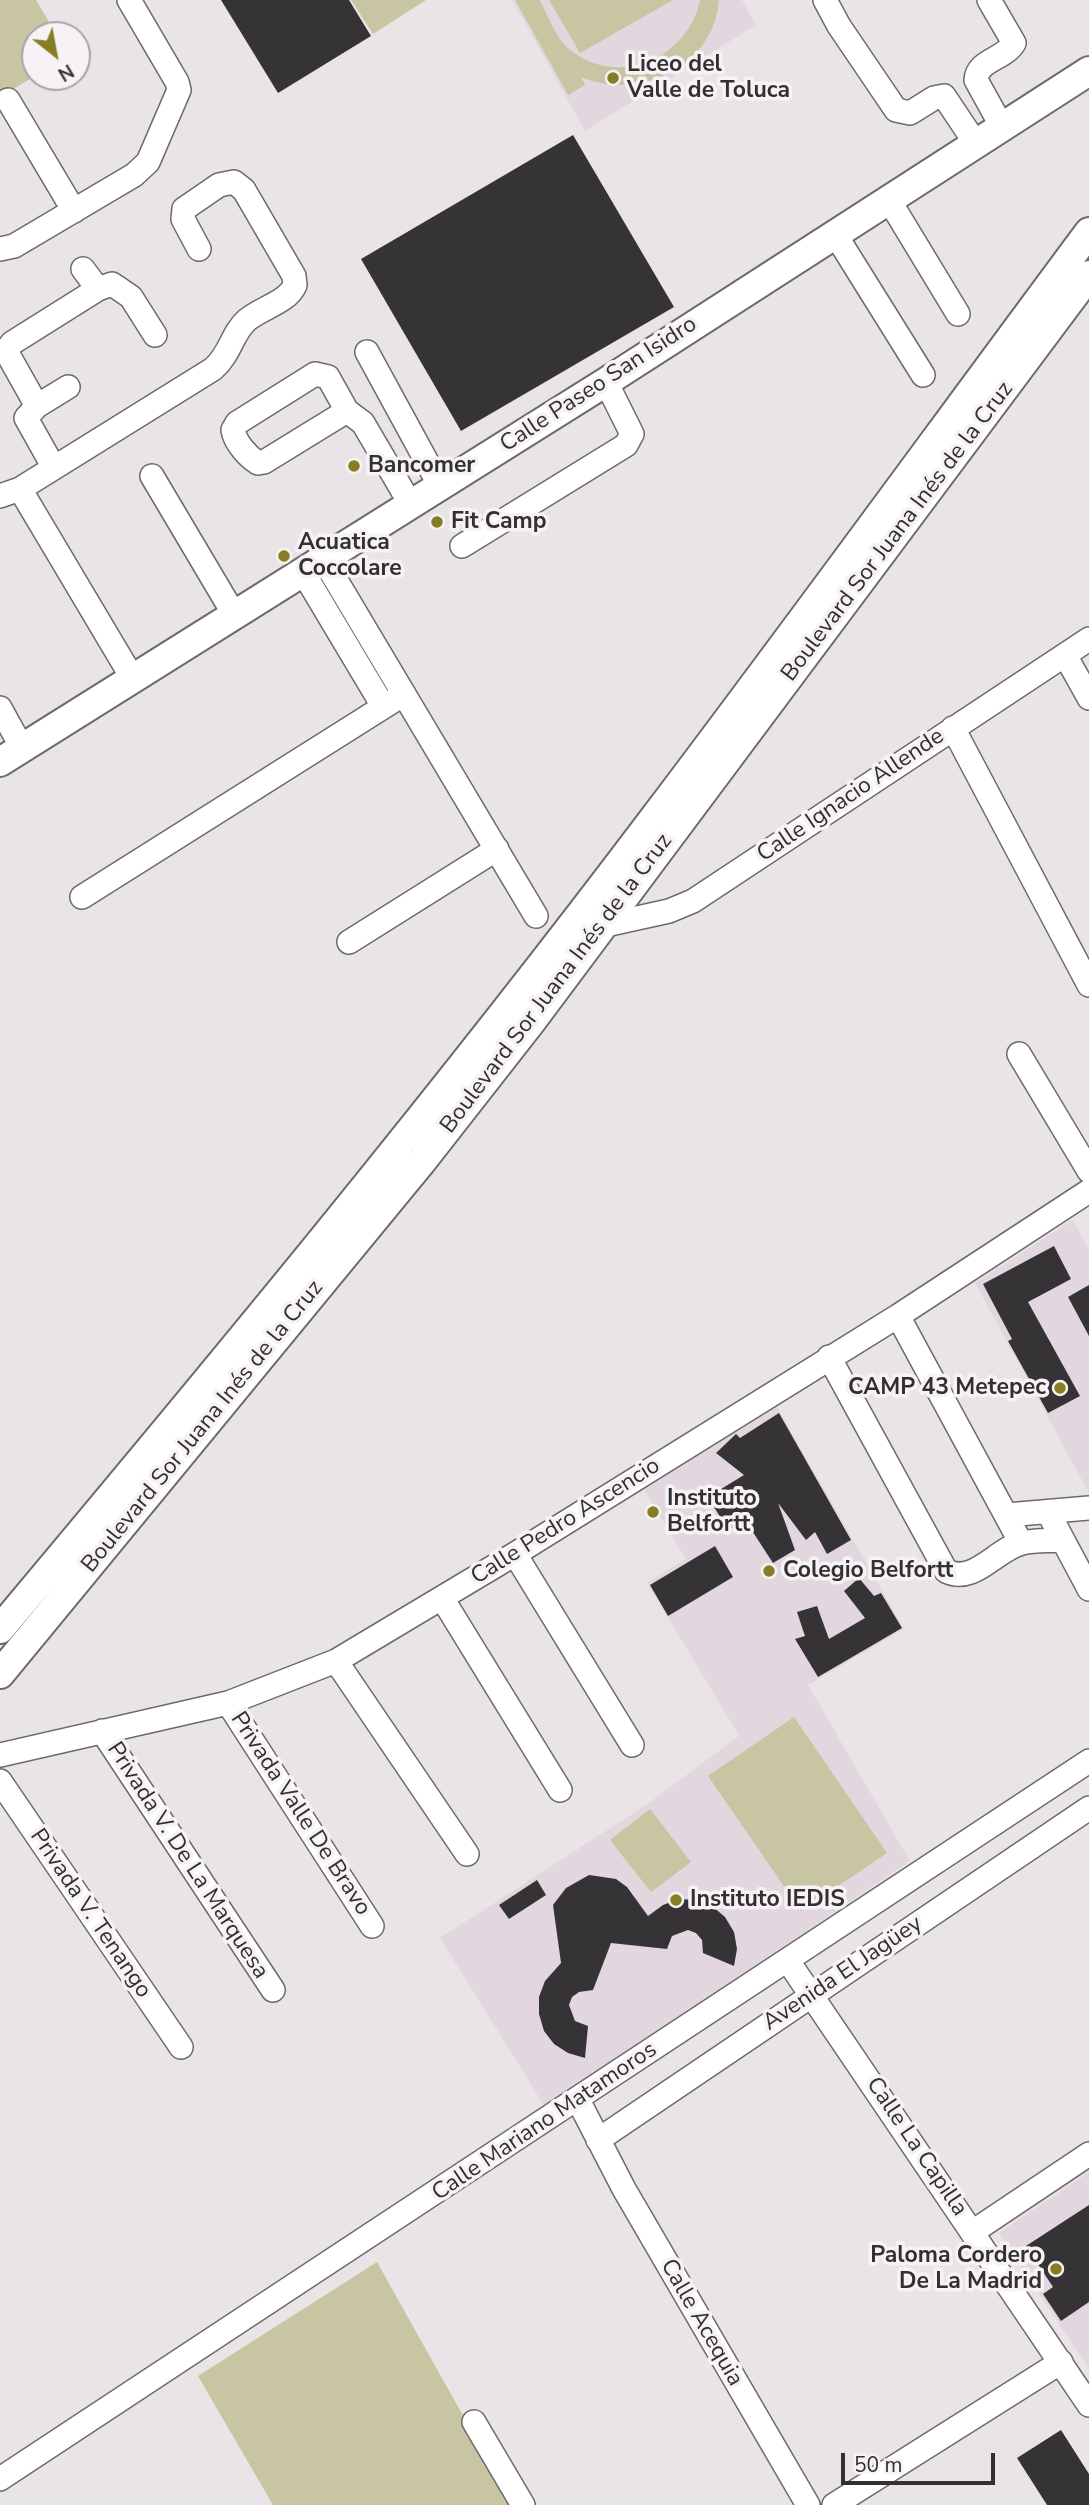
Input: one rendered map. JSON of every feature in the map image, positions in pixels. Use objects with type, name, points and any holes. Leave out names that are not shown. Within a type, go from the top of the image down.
[{"type":"main road","name":"Calle Paseo San Isidro","points":[[11,755],[606,382],[1089,71]]},
{"type":"main road","name":"Boulevard Sor Juana Inés de la Cruz","points":[[0,1629],[321,1240],[535,972],[653,819],[1089,232]]},
{"type":"main road","name":"Boulevard Sor Juana Inés de la Cruz","points":[[0,1674],[423,1160],[531,1022],[976,430],[1089,275]]},
{"type":"street","points":[[0,249],[15,246],[148,163],[176,100],[177,82],[130,0]]},
{"type":"street","points":[[825,0],[839,26],[896,110],[911,113],[934,98],[944,96],[976,144]]},
{"type":"street","points":[[989,0],[1013,37],[1012,47],[981,67],[976,75],[1002,127]]},
{"type":"street","points":[[8,100],[74,211]]},
{"type":"street","points":[[133,679],[10,493],[213,369],[227,356],[246,321],[287,295],[295,285],[294,276],[244,190],[234,182],[219,185],[184,209],[183,219],[199,248]]},
{"type":"street","points":[[889,200],[958,314]]},
{"type":"street","points":[[835,234],[923,375]]},
{"type":"street","points":[[83,269],[98,289]]},
{"type":"street","points":[[37,406],[6,351],[12,343],[98,289],[112,284],[131,297],[155,335]]},
{"type":"street","points":[[367,352],[440,486]]},
{"type":"street","points":[[347,411],[264,462],[251,458],[234,436],[237,423],[315,374],[328,377],[347,411],[363,423],[411,505]]},
{"type":"street","points":[[462,546],[626,445],[632,434],[606,382]]},
{"type":"street","points":[[54,468],[27,425],[29,412],[68,387]]},
{"type":"street","points":[[152,476],[235,615]]},
{"type":"street","points":[[314,566],[404,694],[537,916]]},
{"type":"street","points":[[314,566],[383,706]]},
{"type":"street","name":"Calle Ignacio Allende","points":[[601,926],[669,911],[693,901],[1089,639]]},
{"type":"street","points":[[1065,655],[1089,698]]},
{"type":"street","points":[[82,897],[404,694]]},
{"type":"street","points":[[0,708],[11,755]]},
{"type":"street","points":[[953,728],[1089,985]]},
{"type":"street","points":[[349,942],[497,849]]},
{"type":"street","points":[[1019,1054],[1089,1171]]},
{"type":"street","name":"Calle Pedro Ascencio","points":[[0,1755],[228,1703],[336,1661],[515,1554],[898,1316],[1089,1191]]},
{"type":"street","points":[[898,1316],[1021,1543]]},
{"type":"street","points":[[829,1357],[946,1571],[955,1576],[967,1574],[1021,1543],[1062,1540]]},
{"type":"street","points":[[1007,1515],[1089,1508]]},
{"type":"street","points":[[1048,1512],[1089,1589]]},
{"type":"street","points":[[515,1554],[632,1745]]},
{"type":"street","points":[[442,1598],[560,1790]]},
{"type":"street","points":[[336,1661],[467,1854]]},
{"type":"street","name":"Privada Valle De Bravo","points":[[228,1703],[372,1926]]},
{"type":"street","name":"Privada V. De La Marquesa","points":[[102,1731],[273,1990]]},
{"type":"street","name":"Calle Mariano Matamoros","points":[[0,2479],[1089,1761]]},
{"type":"street","name":"Privada V. Tenango","points":[[0,1781],[181,2047]]},
{"type":"street","name":"Avenida El Jagüey","points":[[598,2140],[1089,1808]]},
{"type":"street","name":"Calle La Capilla","points":[[788,1961],[974,2231],[1089,2405]]},
{"type":"street","name":"Calle Acequia","points":[[578,2100],[802,2503]]},
{"type":"street","points":[[974,2231],[1089,2154]]},
{"type":"street","points":[[834,2505],[1061,2362]]},
{"type":"street","points":[[474,2422],[523,2505]]},
{"type":"shaded area","points":[[0,0],[36,0],[49,21],[21,21],[21,84],[0,97]]},
{"type":"shaded area","points":[[351,0],[426,0],[373,34]]},
{"type":"shaded area","name":"Liceo del Valle de Toluca","points":[[512,0],[742,0],[756,25],[585,131]]},
{"type":"shaded area","points":[[515,0],[540,0],[563,42],[586,60],[606,66],[627,67],[647,62],[665,53],[681,39],[693,21],[700,0],[719,0],[714,24],[703,44],[688,60],[670,73],[649,81],[626,85],[581,77],[585,85],[568,95]]},
{"type":"shaded area","points":[[549,0],[673,0],[580,53]]},
{"type":"shaded area","name":"CAMP 43 Metepec","points":[[1073,1220],[1089,1251],[1089,1493],[975,1283]]},
{"type":"shaded area","name":"Instituto IEDIS","points":[[777,1407],[904,1629],[808,1685],[910,1861],[545,2107],[440,1938],[646,1805],[739,1736],[647,1583],[686,1559],[644,1490]]},
{"type":"shaded area","points":[[794,1717],[887,1853],[801,1911],[708,1776]]},
{"type":"shaded area","points":[[650,1809],[691,1862],[651,1892],[610,1840]]},
{"type":"shaded area","name":"Paloma Cordero De La Madrid","points":[[1089,2172],[1089,2369],[999,2233]]},
{"type":"shaded area","points":[[377,2262],[513,2505],[273,2505],[198,2376]]},
{"type":"building","points":[[221,0],[349,0],[371,36],[278,93]]},
{"type":"building","points":[[573,135],[674,307],[461,431],[361,259]]},
{"type":"building","points":[[1054,1246],[1071,1279],[1028,1302],[1080,1396],[1048,1413],[1008,1341],[1012,1339],[983,1284]]},
{"type":"building","points":[[1089,1285],[1089,1336],[1068,1297]]},
{"type":"building","points":[[779,1413],[851,1540],[827,1554],[815,1532],[806,1540],[778,1503],[795,1550],[773,1563],[745,1520],[728,1530],[708,1497],[744,1475],[716,1453],[736,1434],[740,1438]]},
{"type":"building","points":[[715,1546],[733,1577],[668,1616],[650,1585]]},
{"type":"building","points":[[859,1578],[874,1596],[881,1593],[902,1628],[818,1677],[795,1639],[805,1636],[797,1612],[817,1606],[829,1639],[865,1618],[844,1591]]},
{"type":"building","points":[[589,1875],[616,1879],[627,1887],[648,1916],[663,1905],[679,1899],[696,1900],[712,1906],[725,1917],[734,1932],[737,1949],[734,1966],[703,1953],[702,1940],[696,1933],[688,1930],[672,1936],[667,1949],[611,1943],[593,1990],[579,1992],[572,1997],[569,2005],[575,2021],[588,2026],[585,2058],[568,2053],[554,2044],[544,2031],[539,2014],[539,1997],[545,1981],[561,1963],[553,1905],[566,1888]]},
{"type":"building","points":[[537,1880],[546,1895],[509,1919],[499,1905]]},
{"type":"building","points":[[1089,2205],[1089,2302],[1061,2321],[1043,2294],[1053,2287],[1026,2246]]},
{"type":"building","points":[[1061,2430],[1089,2474],[1089,2505],[1047,2505],[1017,2458]]},
{"type":"place","name":"Liceo del Valle de Toluca","points":[[613,78]]},
{"type":"place","name":"Bancomer","points":[[354,466]]},
{"type":"place","name":"Fit Camp","points":[[437,522]]},
{"type":"place","name":"Acuatica Coccolare","points":[[284,556]]},
{"type":"place","name":"CAMP 43 Metepec","points":[[1060,1388]]},
{"type":"place","name":"Instituto Belfortt","points":[[653,1512]]},
{"type":"place","name":"Colegio Belfortt","points":[[769,1571]]},
{"type":"place","name":"Instituto IEDIS","points":[[676,1900]]},
{"type":"place","name":"Paloma Cordero De La Madrid","points":[[1056,2269]]}]
